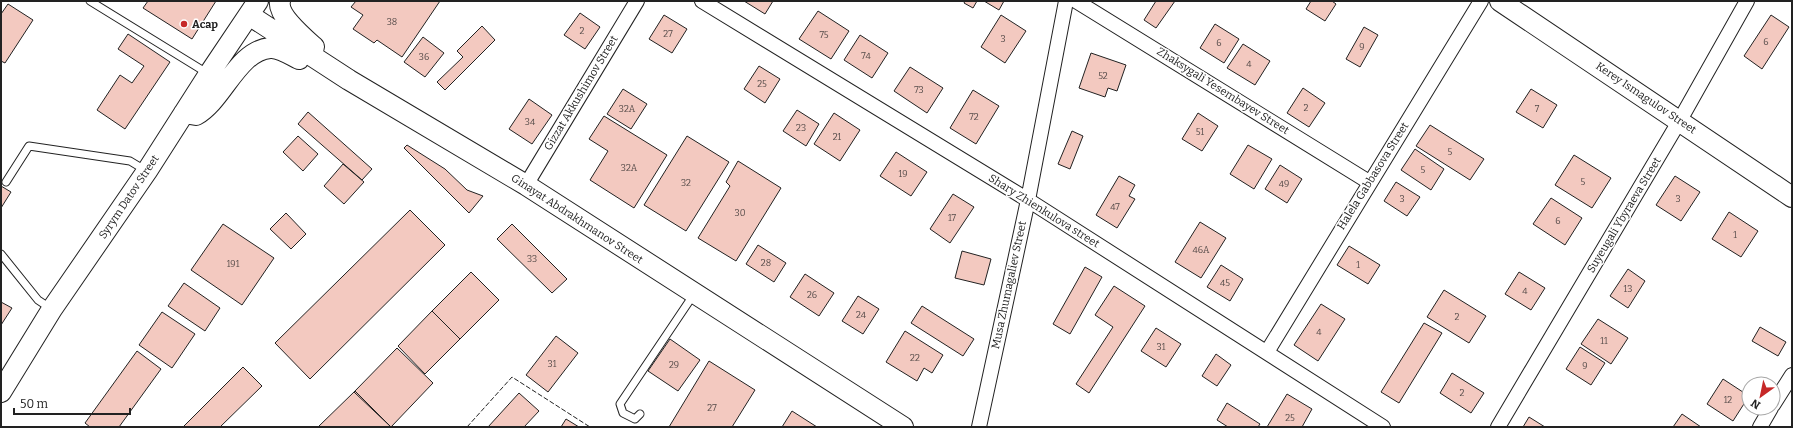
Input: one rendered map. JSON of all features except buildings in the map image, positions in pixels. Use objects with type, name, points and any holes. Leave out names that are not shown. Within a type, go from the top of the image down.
[{"type":"street","points":[[280,1],[279,5],[297,31],[349,80]]},
{"type":"street","name":"Gizzat Akkushimov Street","points":[[526,185],[637,1]]},
{"type":"street","name":"Shary Zhienkulova street","points":[[702,1],[1028,200],[1383,427]]},
{"type":"street","name":"Musa Zhumagaliev Street","points":[[979,427],[1028,200],[1066,1]]},
{"type":"street","name":"Zhaksygali Yesembayev Street","points":[[1076,1],[1370,182]]},
{"type":"street","name":"Halela Gabbasova Street","points":[[1267,352],[1481,1]]},
{"type":"street","name":"Kerey Ismagulov Street","points":[[1500,1],[1680,120],[1792,197]]},
{"type":"street","name":"Suyeugali Ybyraeva Street","points":[[1498,427],[1680,120],[1747,1]]},
{"type":"street","name":"Syrym Datov Street","points":[[1,392],[52,309],[147,171],[208,74],[253,8]]},
{"type":"street","name":"Ginayat Abdrakhmanov Street","points":[[253,8],[349,80],[526,185],[903,427]]},
{"type":"street","points":[[184,113],[196,115],[207,108],[243,62],[257,51],[272,48],[288,53],[318,70],[349,80]]},
{"type":"street","points":[[1781,392],[1792,375]]},
{"type":"street","points":[[1760,427],[1766,416]]},
{"type":"lane","points":[[90,1],[208,74]]},
{"type":"lane","points":[[6,182],[29,146],[130,161],[147,171]]},
{"type":"lane","points":[[1,254],[38,300],[52,309]]},
{"type":"lane","points":[[640,414],[635,419],[623,413],[620,404],[694,294]]},
{"type":"fence","points":[[467,427],[512,377],[590,427]]},
{"type":"place","name":"Асар","points":[[184,24]]}]
